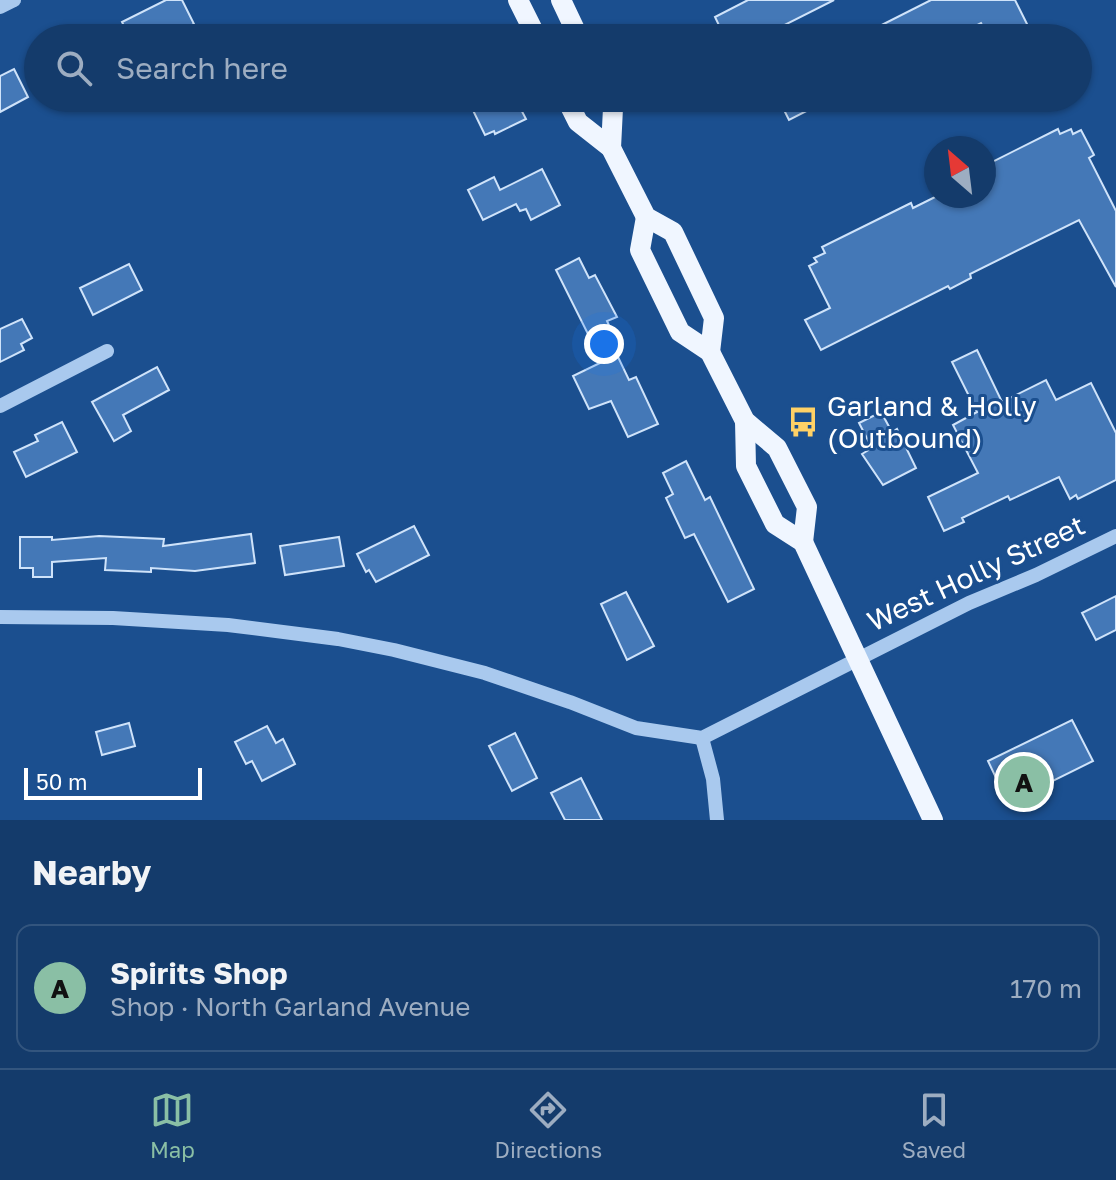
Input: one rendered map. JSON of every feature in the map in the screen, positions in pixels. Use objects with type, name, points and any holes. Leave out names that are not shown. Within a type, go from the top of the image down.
[{"type":"main road","points":[[518,0],[530,24]]},
{"type":"main road","points":[[561,0],[572,24]]},
{"type":"main road","points":[[573,112],[578,122],[611,148],[646,217],[673,232],[714,318],[710,352]]},
{"type":"main road","points":[[611,148],[613,112]]},
{"type":"main road","points":[[646,217],[640,250],[680,332],[710,352],[745,421],[777,448],[807,507],[803,542]]},
{"type":"main road","points":[[745,421],[746,466],[775,524],[803,542],[933,820]]},
{"type":"street","points":[[0,7],[14,0]]},
{"type":"street","points":[[0,406],[107,351]]},
{"type":"street","name":"West Holly Street","points":[[702,738],[969,603],[1116,536]]},
{"type":"street","points":[[0,617],[113,618],[228,625],[338,639],[485,673],[636,728],[702,738],[713,779],[717,820]]},
{"type":"building","points":[[166,0],[182,0],[194,24],[123,24]]},
{"type":"building","points":[[748,0],[834,0],[787,24],[718,24],[715,17]]},
{"type":"building","points":[[931,0],[1015,0],[1027,24],[981,23],[884,24]]},
{"type":"building","points":[[14,69],[24,89],[24,99],[0,112],[0,76]]},
{"type":"building","points":[[474,112],[522,112],[526,119],[495,134],[494,131],[485,135]]},
{"type":"building","points":[[785,112],[805,112],[789,120]]},
{"type":"building","points":[[1058,129],[1060,134],[1071,129],[1073,134],[1081,130],[1094,155],[1089,158],[1116,211],[1116,287],[1079,220],[970,274],[971,278],[950,289],[948,286],[821,350],[805,320],[830,308],[809,266],[817,262],[814,258],[825,253],[822,247],[911,203],[913,208],[924,202],[924,208],[996,208],[996,160]]},
{"type":"building","points":[[542,169],[560,205],[531,220],[526,209],[520,211],[516,204],[483,220],[468,190],[494,177],[500,190]]},
{"type":"building","points":[[579,258],[589,278],[595,275],[617,317],[607,321],[612,332],[607,334],[629,380],[636,377],[658,424],[628,437],[611,401],[589,409],[573,376],[602,362],[556,270]]},
{"type":"building","points":[[129,264],[142,290],[93,315],[80,288]]},
{"type":"building","points":[[22,319],[32,338],[21,344],[24,350],[0,362],[0,329]]},
{"type":"building","points":[[977,350],[1002,402],[1046,380],[1056,400],[1091,383],[1116,433],[1116,480],[1078,499],[1076,495],[1070,499],[1059,477],[1010,500],[1008,496],[962,518],[964,522],[944,531],[928,497],[978,473],[953,425],[977,412],[952,362]]},
{"type":"building","points":[[157,367],[169,390],[123,415],[131,431],[114,441],[92,402]]},
{"type":"building","points":[[881,412],[892,432],[897,429],[916,468],[883,485],[862,454],[872,448],[859,423]]},
{"type":"building","points":[[62,422],[77,452],[26,477],[14,452],[38,441],[35,435]]},
{"type":"building","points":[[686,461],[705,500],[710,497],[754,589],[728,602],[694,534],[685,538],[666,498],[673,494],[663,473]]},
{"type":"building","points":[[414,526],[429,555],[376,582],[369,570],[366,572],[357,554]]},
{"type":"building","points":[[251,534],[255,563],[195,571],[151,568],[151,572],[105,570],[106,558],[52,562],[52,577],[33,577],[33,568],[20,568],[20,537],[52,537],[52,540],[99,536],[164,539],[163,546]]},
{"type":"building","points":[[339,537],[344,566],[285,575],[280,546]]},
{"type":"building","points":[[626,592],[654,646],[627,660],[601,604]]},
{"type":"building","points":[[1116,596],[1116,630],[1096,640],[1082,613]]},
{"type":"building","points":[[1072,720],[1093,761],[1008,803],[988,761]]},
{"type":"building","points":[[129,723],[135,746],[102,755],[96,732]]},
{"type":"building","points":[[267,726],[276,743],[283,739],[295,764],[262,781],[252,761],[246,764],[235,742]]},
{"type":"building","points":[[515,733],[537,778],[512,791],[489,746]]},
{"type":"building","points":[[581,778],[602,820],[565,820],[551,793]]},
{"type":"place","name":"Garland & Holly (Outbound)","points":[[803,422]]},
{"type":"place","name":"Spirits Shop","points":[[1024,782]]}]
